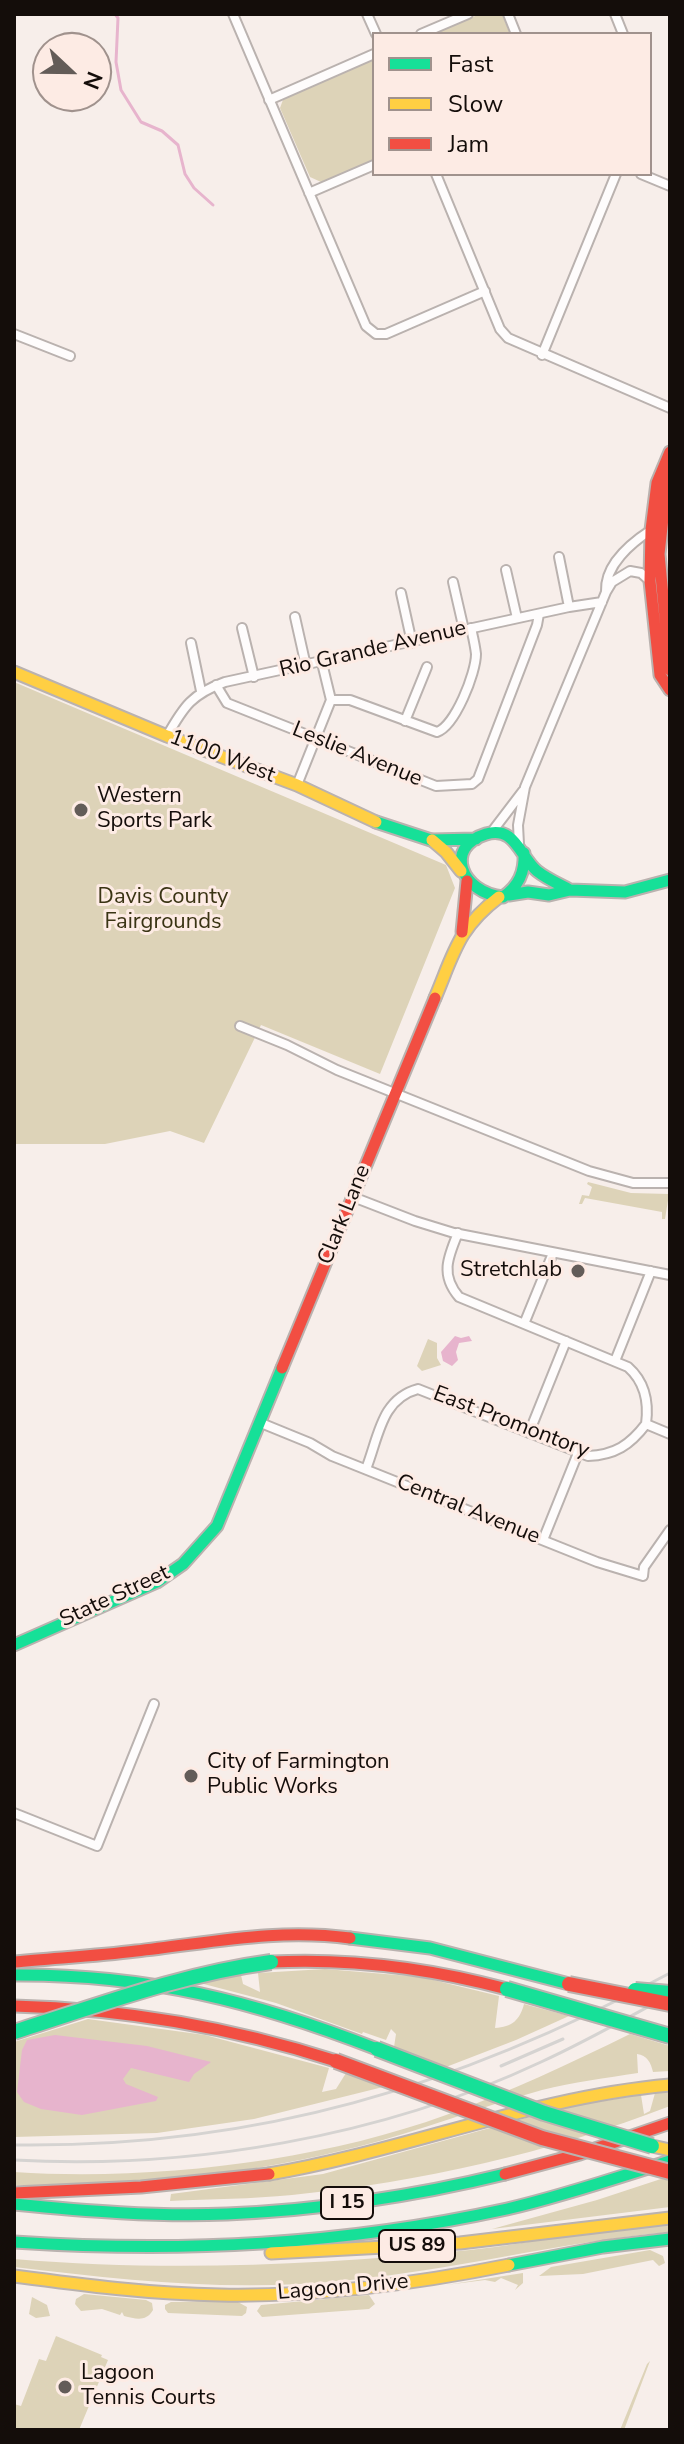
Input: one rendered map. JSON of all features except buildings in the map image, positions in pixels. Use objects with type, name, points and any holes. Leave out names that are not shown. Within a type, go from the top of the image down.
[{"type":"main road","points":[[670,452],[657,483],[651,530],[650,581],[660,675],[670,690]]},
{"type":"main road","points":[[670,452],[659,554],[670,670]]},
{"type":"main road","name":"1100 West","points":[[14,672],[167,736],[297,785],[379,823],[431,840],[476,839]]},
{"type":"main road","points":[[570,890],[537,871],[521,848],[503,834],[491,833],[476,839],[463,855],[465,877],[482,893],[503,896],[528,892],[549,895],[570,890],[625,892],[670,880]]},
{"type":"main road","name":"1100 West","points":[[431,840],[454,861],[465,877]]},
{"type":"main road","points":[[503,896],[522,878],[521,848]]},
{"type":"main road","name":"Clark Lane","points":[[462,933],[465,877]]},
{"type":"main road","name":"Clark Lane","points":[[231,1497],[462,933],[476,914],[503,896]]},
{"type":"main road","name":"State Street","points":[[14,1645],[170,1573],[205,1541],[217,1526],[231,1497]]},
{"type":"main road","points":[[14,1962],[138,1951],[240,1936],[323,1934],[430,1948],[569,1984],[670,2004]]},
{"type":"main road","points":[[14,2032],[183,1978],[271,1962],[333,1960],[394,1964],[454,1974],[670,2036]]},
{"type":"main road","points":[[14,1975],[92,1976],[189,1988],[280,2011],[544,2113],[670,2150]]},
{"type":"main road","points":[[569,1984],[670,1993]]},
{"type":"main road","points":[[14,2006],[82,2009],[192,2023],[268,2040],[336,2061],[542,2138],[670,2172]]},
{"type":"main road","points":[[14,2193],[144,2189],[229,2181],[308,2168],[545,2104],[626,2088],[670,2085]]},
{"type":"main road","name":"I 15","points":[[14,2204],[97,2212],[227,2214],[355,2203],[488,2179],[608,2146],[670,2123]]},
{"type":"main road","name":"I 15","points":[[14,2242],[163,2250],[254,2247],[354,2236],[478,2215],[571,2193],[670,2161]]},
{"type":"main road","name":"US 89","points":[[163,2250],[284,2253],[358,2250],[460,2243],[670,2218]]},
{"type":"main road","name":"Lagoon Drive","points":[[14,2276],[161,2293],[253,2295],[314,2292],[403,2284],[620,2244],[670,2239]]},
{"type":"street","points":[[233,14],[366,326],[376,334],[386,334],[485,291]]},
{"type":"street","points":[[426,32],[468,14]]},
{"type":"street","points":[[269,100],[372,55]]},
{"type":"street","points":[[309,193],[372,166]]},
{"type":"street","points":[[437,176],[500,329],[508,338],[670,408]]},
{"type":"street","points":[[542,355],[615,176]]},
{"type":"street","points":[[646,176],[670,186]]},
{"type":"street","points":[[14,334],[70,356]]},
{"type":"street","points":[[606,592],[606,580],[628,546],[651,530]]},
{"type":"street","points":[[559,557],[569,607]]},
{"type":"street","points":[[506,570],[517,618]]},
{"type":"street","points":[[521,848],[518,825],[525,787],[606,592],[612,582],[630,571],[641,573],[650,581]]},
{"type":"street","points":[[331,700],[350,700],[437,732],[448,727],[469,682],[476,657],[453,582]]},
{"type":"street","points":[[401,593],[412,643]]},
{"type":"street","name":"Rio Grande Avenue","points":[[167,736],[185,706],[201,691],[216,685],[602,602]]},
{"type":"street","name":"Leslie Avenue","points":[[216,685],[227,703],[436,786],[472,784],[478,779],[539,614]]},
{"type":"street","points":[[295,617],[306,666]]},
{"type":"street","points":[[242,628],[254,677]]},
{"type":"street","points":[[191,643],[201,691]]},
{"type":"street","points":[[297,785],[331,700],[322,663]]},
{"type":"street","points":[[405,721],[427,667]]},
{"type":"street","points":[[491,833],[525,787]]},
{"type":"street","points":[[240,1026],[337,1070],[589,1171],[633,1183],[670,1183]]},
{"type":"street","points":[[353,1197],[415,1221],[458,1233],[670,1275]]},
{"type":"street","points":[[458,1233],[446,1266],[454,1291],[469,1302],[628,1367],[643,1387],[648,1411],[646,1424],[670,1434]]},
{"type":"street","points":[[524,1324],[553,1253]]},
{"type":"street","points":[[615,1361],[651,1271]]},
{"type":"street","points":[[529,1433],[566,1341]]},
{"type":"street","name":"East Promontory","points":[[366,1469],[389,1407],[396,1397],[418,1389],[588,1456],[605,1455],[623,1448],[646,1424]]},
{"type":"street","name":"Central Avenue","points":[[261,1423],[310,1443],[332,1456],[597,1562],[643,1576],[644,1567],[667,1536]]},
{"type":"street","points":[[543,1540],[578,1453]]},
{"type":"street","points":[[14,1813],[97,1846],[154,1704]]},
{"type":"green space","points":[[480,14],[502,14],[509,32],[437,32]]},
{"type":"green space","points":[[372,60],[372,161],[321,182],[310,177],[280,108],[284,97]]},
{"type":"green space","name":"Davis County Fairgrounds","points":[[14,682],[446,865],[455,888],[380,1074],[261,1025],[204,1143],[170,1131],[105,1144],[14,1144]]},
{"type":"green space","points":[[588,1182],[631,1193],[669,1194],[665,1219],[662,1219],[662,1212],[585,1198],[579,1204],[582,1195],[589,1196],[592,1187]]},
{"type":"green space","points":[[428,1339],[437,1343],[437,1358],[441,1365],[422,1371],[417,1366]]},
{"type":"green space","points":[[325,1969],[421,1977],[499,1996],[495,2028],[514,2022],[524,2004],[569,2016],[446,2067],[394,2047],[396,2034],[391,2029],[386,2040],[276,2003],[200,1983],[241,1975],[243,1984],[260,1992],[258,1973]]},
{"type":"green space","points":[[88,2019],[205,2035],[329,2068],[322,2092],[336,2089],[346,2073],[383,2087],[254,2119],[157,2133],[14,2137],[14,2042]]},
{"type":"green space","points":[[630,2034],[670,2046],[670,2071],[653,2072],[648,2060],[637,2054],[638,2073],[542,2090],[380,2141],[273,2165],[143,2182],[14,2185],[14,2172],[121,2174],[177,2170],[289,2156],[343,2145],[446,2115],[539,2077]]},
{"type":"green space","points":[[670,2092],[670,2106],[624,2123],[531,2151],[436,2174],[277,2196],[170,2201],[171,2194],[323,2174],[566,2107],[641,2095],[644,2114],[650,2111],[655,2093]]},
{"type":"green space","points":[[670,2176],[670,2207],[492,2229],[597,2200]]},
{"type":"green space","points":[[670,2226],[670,2232],[587,2242],[423,2271],[299,2284],[177,2283],[14,2267],[14,2259],[186,2266],[356,2260]]},
{"type":"green space","points":[[650,2250],[663,2256],[665,2263],[659,2266],[653,2260],[583,2274],[539,2276],[551,2267]]},
{"type":"green space","points":[[523,2273],[523,2283],[515,2290],[518,2285],[501,2278],[495,2282],[485,2280],[446,2285]]},
{"type":"green space","points":[[84,2294],[146,2300],[152,2303],[153,2310],[140,2319],[102,2309],[81,2311],[75,2304],[76,2299]]},
{"type":"green space","points":[[369,2295],[375,2304],[369,2309],[262,2317],[257,2311],[261,2305]]},
{"type":"green space","points":[[32,2297],[47,2305],[50,2316],[36,2318],[29,2314]]},
{"type":"green space","points":[[236,2301],[247,2307],[242,2316],[168,2313],[165,2309],[165,2305],[171,2302]]},
{"type":"green space","name":"Lagoon Tennis Courts","points":[[56,2336],[108,2360],[79,2430],[14,2430],[14,2404],[21,2406],[39,2359],[46,2361]]},
{"type":"green space","points":[[650,2361],[624,2430],[620,2430],[647,2364]]},
{"type":"shaded area","points":[[455,1336],[469,1336],[472,1341],[459,1343],[456,1352],[458,1360],[452,1366],[443,1361],[441,1352]]},
{"type":"shaded area","points":[[55,2035],[147,2046],[211,2062],[194,2074],[189,2082],[131,2068],[123,2079],[126,2084],[158,2097],[156,2101],[82,2115],[41,2109],[24,2102],[17,2092],[22,2050],[27,2040]]},
{"type":"waterway","points":[[115,14],[118,18],[116,62],[121,90],[141,122],[162,131],[178,145],[185,174],[194,188],[213,205]]},
{"type":"railway","points":[[14,2145],[103,2143],[189,2135],[272,2122],[353,2103],[433,2078],[512,2048],[670,1973]]},
{"type":"railway","points":[[14,2160],[80,2162],[215,2153],[350,2129],[480,2088],[557,2054],[670,1995]]},
{"type":"railway","points":[[501,2066],[563,2039]]},
{"type":"traffic: fast","points":[[376,822],[431,840],[476,839]]},
{"type":"traffic: fast","points":[[524,853],[524,860],[520,878],[503,897],[488,894],[468,879],[461,859],[473,840],[496,832],[504,834],[516,844],[521,851],[526,858],[531,865],[537,871],[570,890]]},
{"type":"traffic: fast","points":[[509,895],[528,892],[549,895],[570,890],[625,892],[670,880]]},
{"type":"traffic: fast","points":[[14,1645],[157,1582],[183,1564],[217,1526],[282,1368]]},
{"type":"traffic: fast","points":[[350,1938],[430,1948],[569,1984]]},
{"type":"traffic: fast","points":[[14,2032],[173,1982],[271,1962]]},
{"type":"traffic: fast","points":[[14,1975],[110,1979],[155,1985],[243,2004],[377,2049]]},
{"type":"traffic: fast","points":[[507,1989],[670,2036]]},
{"type":"traffic: fast","points":[[635,1990],[670,1993]]},
{"type":"traffic: fast","points":[[377,2049],[544,2113],[652,2146]]},
{"type":"traffic: fast","points":[[14,2242],[200,2246],[384,2231],[528,2204],[670,2161]]},
{"type":"traffic: fast","points":[[14,2204],[147,2214],[262,2212],[367,2201],[505,2174]]},
{"type":"traffic: fast","points":[[509,2265],[603,2247],[670,2239]]},
{"type":"traffic: slow","points":[[14,672],[167,736],[297,785],[376,822]]},
{"type":"traffic: slow","points":[[432,840],[461,871]]},
{"type":"traffic: slow","points":[[435,998],[459,942],[474,920],[499,897]]},
{"type":"traffic: slow","points":[[269,2174],[369,2152],[519,2112],[619,2091],[670,2085]]},
{"type":"traffic: slow","points":[[652,2146],[670,2150]]},
{"type":"traffic: slow","points":[[271,2253],[460,2243],[670,2218]]},
{"type":"traffic: slow","points":[[14,2276],[142,2291],[257,2295],[366,2288],[509,2265]]},
{"type":"traffic: jam","points":[[670,452],[657,483],[651,530],[650,581],[660,675],[670,690]]},
{"type":"traffic: jam","points":[[669,464],[659,554],[670,670]]},
{"type":"traffic: jam","points":[[462,932],[467,881]]},
{"type":"traffic: jam","points":[[282,1368],[435,998]]},
{"type":"traffic: jam","points":[[14,1962],[269,1936],[350,1938]]},
{"type":"traffic: jam","points":[[271,1962],[390,1966],[449,1975],[507,1989]]},
{"type":"traffic: jam","points":[[569,1984],[670,2004]]},
{"type":"traffic: jam","points":[[14,2006],[96,2011],[177,2022],[257,2038],[336,2061]]},
{"type":"traffic: jam","points":[[336,2061],[542,2138],[670,2172]]},
{"type":"traffic: jam","points":[[505,2174],[580,2154],[670,2123]]},
{"type":"traffic: jam","points":[[14,2193],[141,2187],[269,2174]]},
{"type":"place","name":"Western Sports Park","points":[[81,810]]},
{"type":"place","name":"Stretchlab","points":[[578,1271]]},
{"type":"place","name":"City of Farmington Public Works","points":[[191,1776]]},
{"type":"place","name":"Lagoon Tennis Courts","points":[[65,2387]]}]
